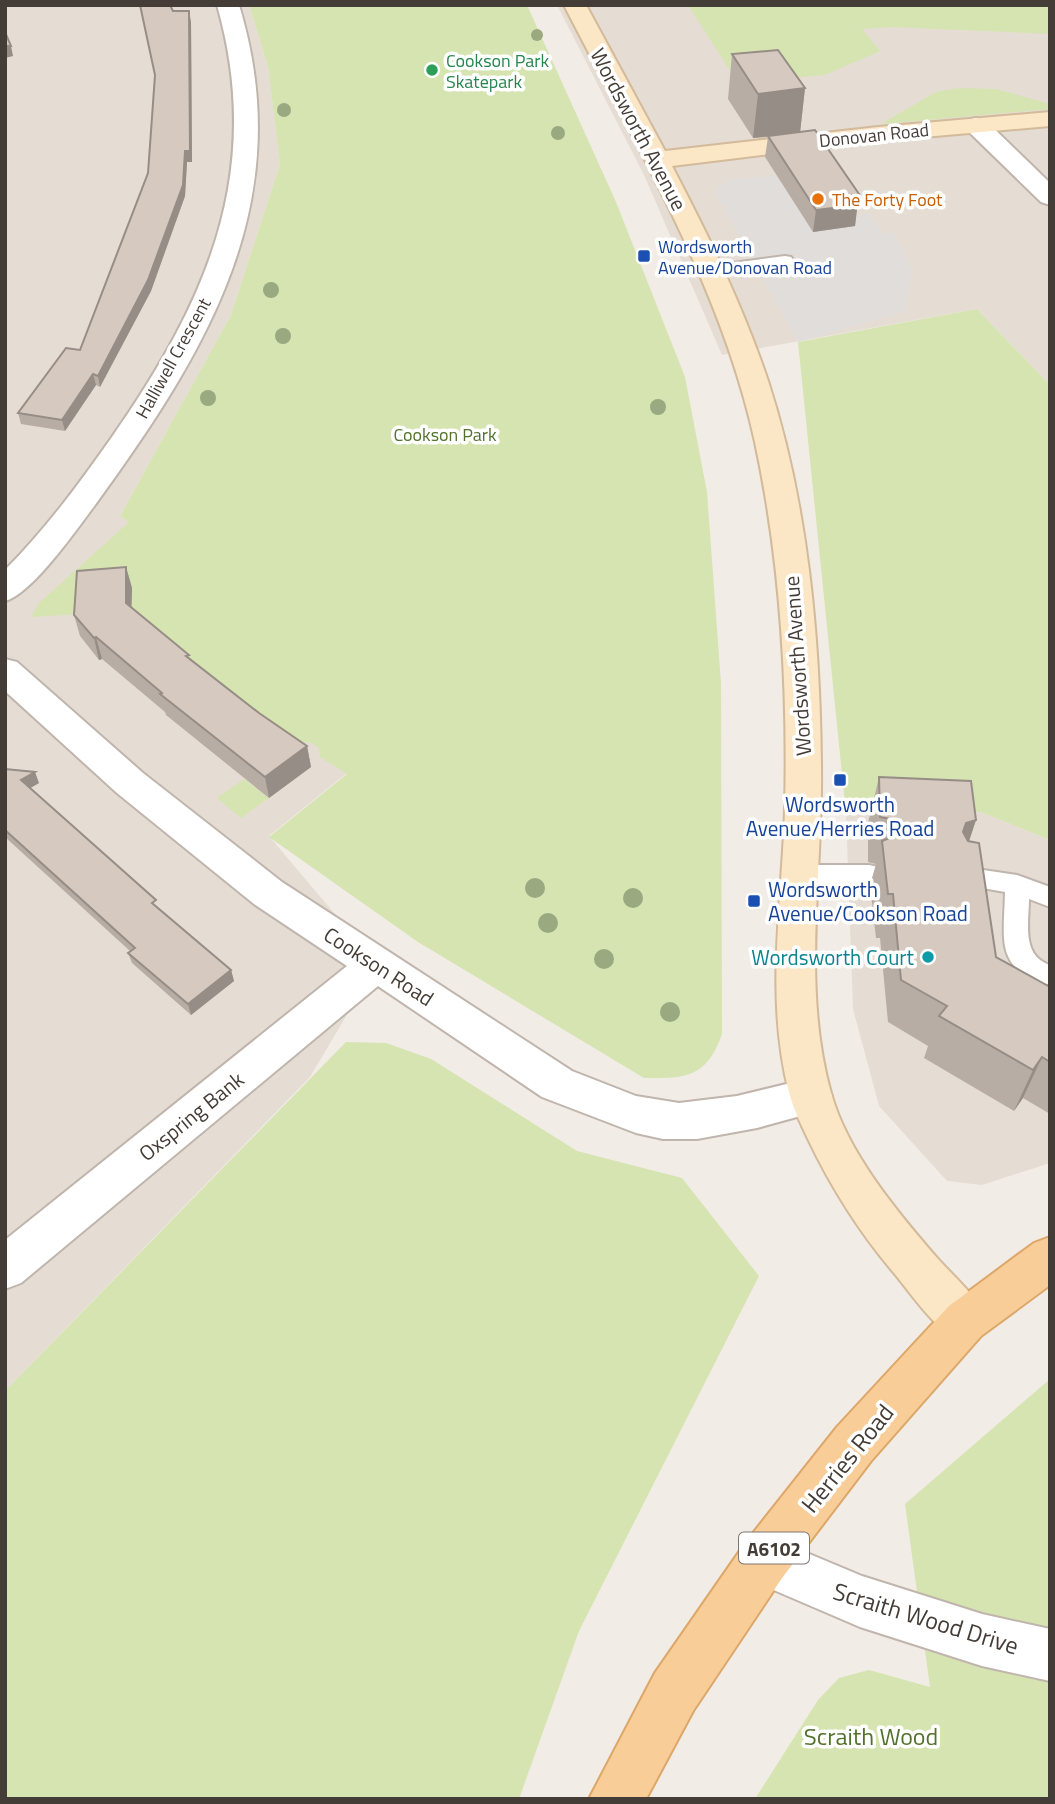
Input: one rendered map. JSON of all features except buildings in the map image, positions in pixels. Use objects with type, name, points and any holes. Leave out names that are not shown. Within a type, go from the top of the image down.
[{"type":"main road","name":"Herries Road","points":[[616,1799],[674,1692],[764,1560],[854,1444],[965,1321],[1050,1258]]},
{"type":"street","name":"Halliwell Crescent","points":[[5,590],[84,500],[142,416],[199,319],[225,252],[243,178],[248,124],[248,84],[243,52],[228,5]]},
{"type":"street","name":"Wordsworth Avenue","points":[[575,5],[711,271],[744,352],[769,438],[788,546],[800,678],[803,777],[801,874],[795,957],[800,1041],[811,1096],[839,1160],[866,1206],[965,1321]]},
{"type":"street","name":"Donovan Road","points":[[656,160],[771,145],[1050,119]]},
{"type":"street","points":[[976,125],[1050,197]]},
{"type":"street","name":"Cookson Road","points":[[6,672],[130,783],[257,885],[557,1084],[606,1105],[664,1121],[713,1118],[811,1096]]},
{"type":"street","name":"Oxspring Bank","points":[[5,1268],[377,964]]},
{"type":"street","name":"Scraith Wood Drive","points":[[764,1560],[860,1601],[982,1640],[1050,1655]]},
{"type":"lane","points":[[711,271],[785,261]]},
{"type":"lane","points":[[801,874],[869,874]]},
{"type":"lane","points":[[963,876],[1017,884],[1050,897]]},
{"type":"lane","points":[[1017,884],[1016,948],[1033,970],[1050,975]]},
{"type":"shaded area","points":[[5,5],[249,5],[268,67],[280,164],[231,315],[120,516],[424,711],[269,836],[377,964],[310,1077],[5,1391]]},
{"type":"shaded area","points":[[557,5],[1050,5],[1050,385],[977,309],[722,355],[644,175]]},
{"type":"shaded area","points":[[776,175],[813,232],[854,226],[848,217],[869,214],[883,234],[894,233],[912,272],[904,312],[798,342],[716,194],[717,187],[728,180]]},
{"type":"shaded area","points":[[981,812],[1050,840],[1050,1163],[982,1185],[947,1181],[879,1106],[853,1009],[846,813]]},
{"type":"green space","name":"Cookson Park","points":[[249,5],[527,5],[616,202],[685,377],[707,492],[721,683],[722,1034],[709,1059],[693,1072],[672,1078],[644,1078],[418,942],[269,837],[347,774],[320,757],[319,748],[310,742],[298,743],[81,614],[31,617],[39,603],[129,522],[120,516],[231,315],[280,164],[268,67]]},
{"type":"green space","points":[[688,5],[1050,5],[1050,34],[892,27],[862,29],[880,51],[825,75],[738,83]]},
{"type":"green space","points":[[958,88],[996,89],[1050,104],[1050,109],[881,124],[936,92]]},
{"type":"green space","points":[[977,309],[1050,385],[1050,840],[981,812],[846,813],[798,342]]},
{"type":"green space","points":[[244,779],[269,798],[241,818],[217,798]]},
{"type":"green space","points":[[346,1042],[386,1043],[431,1059],[577,1151],[682,1178],[759,1276],[579,1631],[519,1799],[5,1799],[5,1391]]},
{"type":"green space","name":"Scraith Wood","points":[[1050,1379],[1050,1799],[755,1799],[818,1700],[839,1678],[869,1670],[930,1687],[905,1504]]},
{"type":"place","name":"Cookson Park Skatepark","points":[[432,70]]},
{"type":"place","name":"The Forty Foot","points":[[818,199]]},
{"type":"place","name":"Wordsworth Avenue/Donovan Road","points":[[644,256]]},
{"type":"place","name":"Wordsworth Avenue/Herries Road","points":[[840,780]]},
{"type":"place","name":"Wordsworth Avenue/Cookson Road","points":[[754,901]]},
{"type":"place","name":"Wordsworth Court","points":[[928,957]]}]
